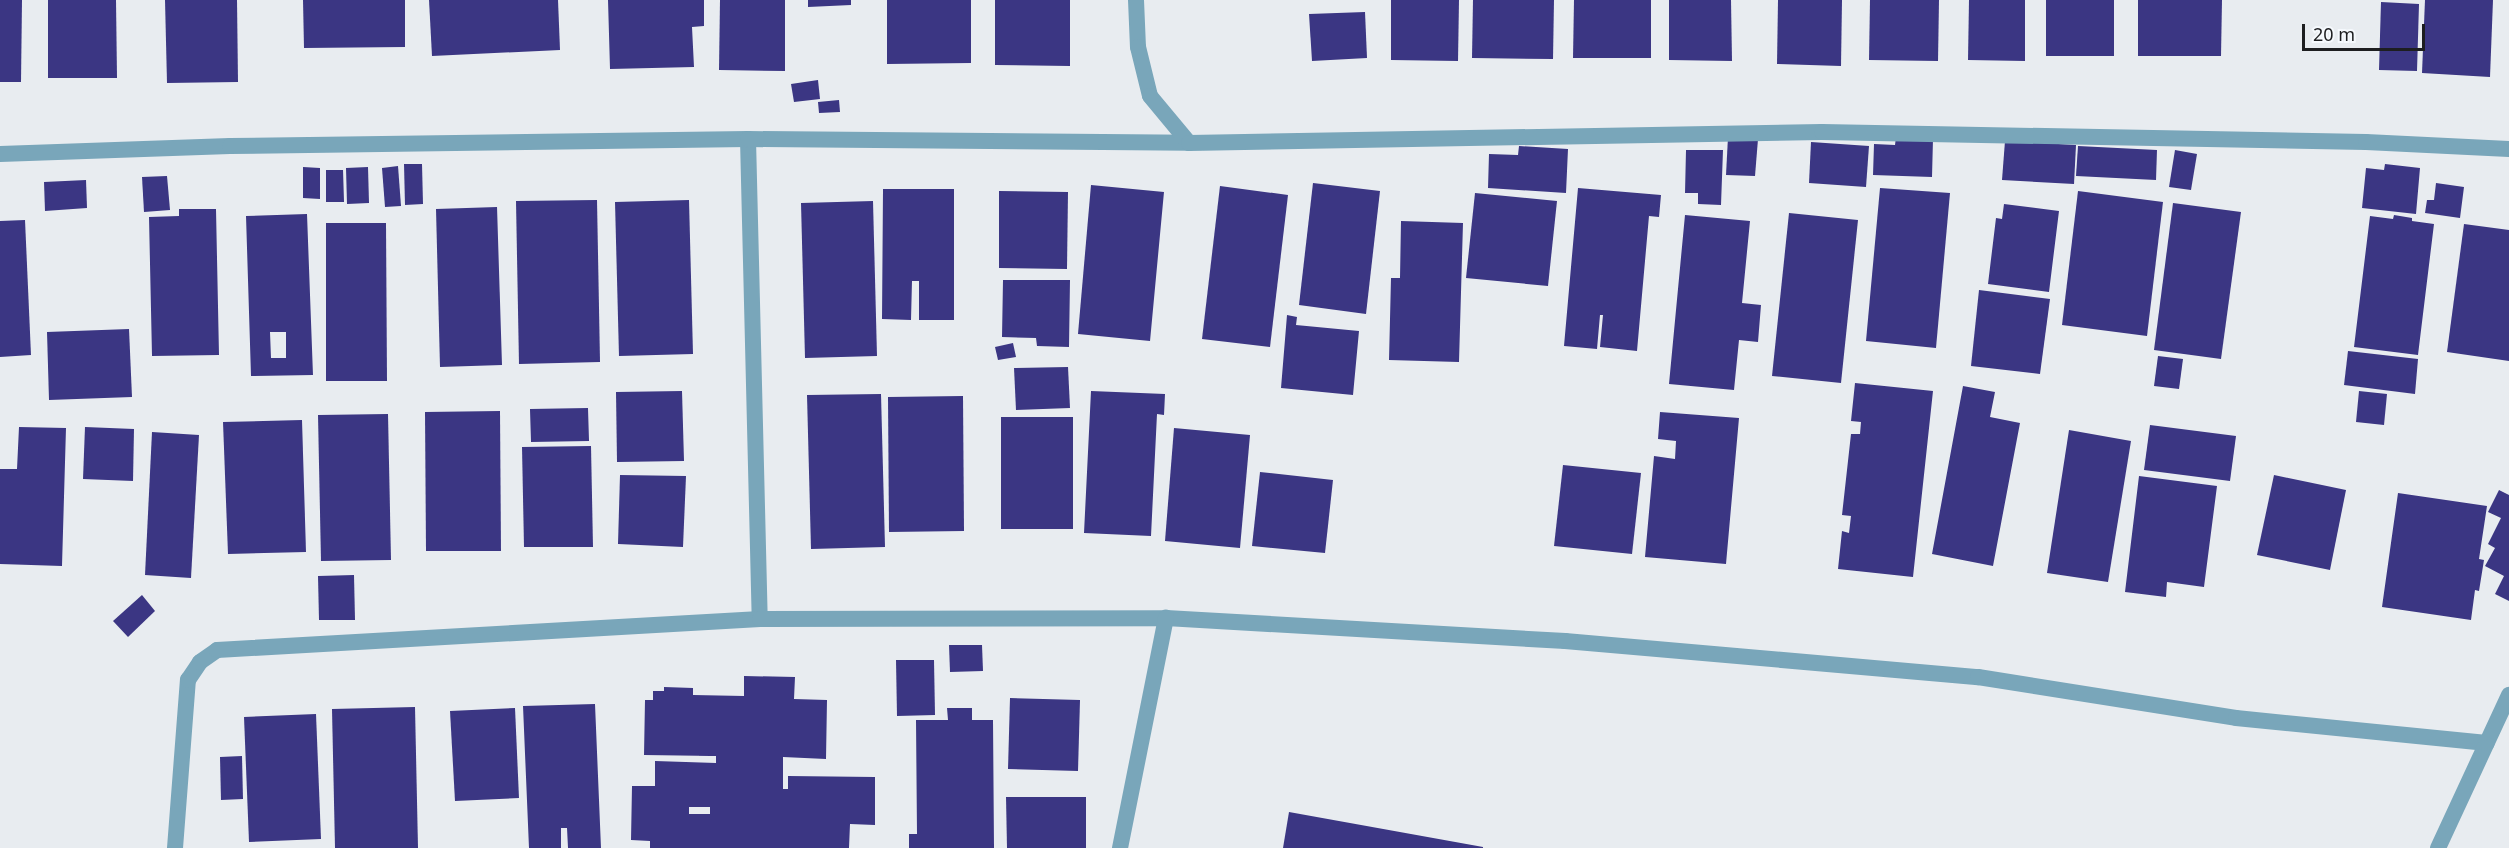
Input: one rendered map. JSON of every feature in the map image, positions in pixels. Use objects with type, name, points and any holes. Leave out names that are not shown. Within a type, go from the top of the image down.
[{"type":"street","points":[[1136,0],[1138,47],[1150,96],[1189,143]]},
{"type":"street","points":[[0,154],[230,146],[748,139],[1189,143],[1822,132],[2366,142],[2509,150]]},
{"type":"street","points":[[748,139],[760,618]]},
{"type":"street","points":[[175,848],[188,680],[200,662],[217,650],[760,618],[1166,618],[1565,640],[1978,677],[2236,718],[2487,743]]},
{"type":"street","points":[[1120,848],[1166,618]]},
{"type":"street","points":[[2438,848],[2509,695]]},
{"type":"building","points":[[0,0],[22,0],[21,82],[0,82]]},
{"type":"building","points":[[48,0],[116,0],[117,78],[48,78]]},
{"type":"building","points":[[165,0],[237,0],[238,82],[167,83]]},
{"type":"building","points":[[303,0],[405,0],[405,47],[304,48]]},
{"type":"building","points":[[429,0],[558,0],[560,50],[432,56]]},
{"type":"building","points":[[608,0],[704,0],[704,26],[692,27],[694,67],[610,69]]},
{"type":"building","points":[[720,0],[785,0],[785,71],[719,70]]},
{"type":"building","points":[[808,0],[851,0],[851,5],[808,7]]},
{"type":"building","points":[[887,0],[971,0],[971,63],[887,64]]},
{"type":"building","points":[[995,0],[1070,0],[1070,66],[995,65]]},
{"type":"building","points":[[1391,0],[1459,0],[1458,61],[1391,60]]},
{"type":"building","points":[[1473,0],[1554,0],[1553,59],[1472,58]]},
{"type":"building","points":[[1574,0],[1651,0],[1651,58],[1573,58]]},
{"type":"building","points":[[1669,0],[1731,0],[1732,61],[1669,60]]},
{"type":"building","points":[[1778,0],[1842,0],[1841,66],[1777,64]]},
{"type":"building","points":[[1870,0],[1939,0],[1938,61],[1869,60]]},
{"type":"building","points":[[1969,0],[2025,0],[2025,61],[1968,60]]},
{"type":"building","points":[[2046,0],[2114,0],[2114,56],[2046,56]]},
{"type":"building","points":[[2138,0],[2222,0],[2221,56],[2138,56]]},
{"type":"building","points":[[2425,0],[2493,0],[2490,77],[2422,73]]},
{"type":"building","points":[[2381,2],[2419,4],[2417,71],[2379,70]]},
{"type":"building","points":[[1365,12],[1367,58],[1312,61],[1309,14]]},
{"type":"building","points":[[818,80],[820,99],[794,102],[791,84]]},
{"type":"building","points":[[839,100],[840,112],[819,113],[818,102]]},
{"type":"building","points":[[1728,137],[1758,139],[1755,176],[1726,175]]},
{"type":"building","points":[[1896,137],[1933,139],[1932,177],[1873,175],[1874,144],[1895,145]]},
{"type":"building","points":[[2005,141],[2076,145],[2074,184],[2002,180]]},
{"type":"building","points":[[1811,142],[1869,146],[1866,187],[1809,183]]},
{"type":"building","points":[[1519,146],[1568,149],[1566,193],[1488,188],[1489,154],[1518,155]]},
{"type":"building","points":[[2078,146],[2157,150],[2156,180],[2076,176]]},
{"type":"building","points":[[1686,150],[1723,150],[1721,205],[1698,204],[1698,193],[1685,193]]},
{"type":"building","points":[[2175,150],[2197,154],[2191,190],[2169,187]]},
{"type":"building","points":[[404,164],[422,164],[423,204],[405,205]]},
{"type":"building","points":[[2385,164],[2420,168],[2416,214],[2362,208],[2366,168],[2384,170]]},
{"type":"building","points":[[398,166],[401,206],[385,207],[382,168]]},
{"type":"building","points":[[303,167],[320,168],[320,199],[303,198]]},
{"type":"building","points":[[368,167],[369,203],[347,204],[346,168]]},
{"type":"building","points":[[326,170],[343,170],[344,202],[326,202]]},
{"type":"building","points":[[167,176],[170,210],[144,212],[142,177]]},
{"type":"building","points":[[86,180],[87,208],[45,211],[44,182]]},
{"type":"building","points":[[1313,183],[1380,191],[1366,314],[1299,305]]},
{"type":"building","points":[[2436,183],[2464,187],[2460,218],[2425,213],[2427,200],[2434,200]]},
{"type":"building","points":[[1091,185],[1164,192],[1150,341],[1078,334]]},
{"type":"building","points":[[1220,186],[1288,195],[1270,347],[1202,339]]},
{"type":"building","points":[[1578,188],[1661,195],[1659,217],[1649,216],[1637,351],[1600,347],[1603,315],[1600,315],[1597,349],[1564,346]]},
{"type":"building","points":[[1880,188],[1950,193],[1936,348],[1866,341]]},
{"type":"building","points":[[883,189],[954,189],[954,320],[919,320],[919,281],[912,281],[911,320],[882,319]]},
{"type":"building","points":[[999,191],[1068,192],[1067,269],[999,268]]},
{"type":"building","points":[[2078,191],[2163,202],[2147,336],[2062,325]]},
{"type":"building","points":[[1475,193],[1557,201],[1548,286],[1466,278]]},
{"type":"building","points":[[597,200],[600,362],[519,364],[516,201]]},
{"type":"building","points":[[689,200],[693,354],[619,356],[615,202]]},
{"type":"building","points":[[873,201],[877,356],[805,358],[801,203]]},
{"type":"building","points":[[2173,203],[2241,212],[2221,359],[2154,350]]},
{"type":"building","points":[[2004,204],[2059,211],[2049,292],[1988,284],[1996,218],[2002,219]]},
{"type":"building","points":[[497,207],[502,365],[440,367],[436,209]]},
{"type":"building","points":[[179,209],[216,209],[219,355],[152,356],[149,217],[179,216]]},
{"type":"building","points":[[1789,213],[1858,220],[1841,383],[1772,376]]},
{"type":"building","points":[[307,214],[313,375],[251,376],[246,216]],"holes":[[[270,332],[286,332],[286,358],[271,358]]]},
{"type":"building","points":[[1685,215],[1750,221],[1742,303],[1761,305],[1758,342],[1739,340],[1734,390],[1669,384]]},
{"type":"building","points":[[2394,215],[2412,218],[2412,221],[2434,224],[2418,355],[2354,347],[2370,216],[2393,219]]},
{"type":"building","points":[[25,220],[31,355],[0,357],[0,221]]},
{"type":"building","points":[[1401,221],[1463,223],[1459,362],[1389,360],[1391,278],[1400,278]]},
{"type":"building","points":[[326,223],[386,223],[387,381],[326,381]]},
{"type":"building","points":[[2464,224],[2509,230],[2509,361],[2447,352]]},
{"type":"building","points":[[1003,280],[1070,280],[1069,347],[1037,346],[1036,338],[1002,337]]},
{"type":"building","points":[[1979,290],[2050,299],[2040,374],[1971,366]]},
{"type":"building","points":[[1287,315],[1297,317],[1296,325],[1359,331],[1353,395],[1281,388]]},
{"type":"building","points":[[129,329],[132,397],[49,400],[47,332]]},
{"type":"building","points":[[1013,343],[1016,357],[998,360],[995,347]]},
{"type":"building","points":[[2348,351],[2418,359],[2415,394],[2344,385]]},
{"type":"building","points":[[2158,356],[2183,359],[2179,389],[2154,386]]},
{"type":"building","points":[[1068,367],[1070,408],[1016,410],[1014,368]]},
{"type":"building","points":[[1855,383],[1933,391],[1913,577],[1838,569],[1842,531],[1849,533],[1851,516],[1842,515],[1851,434],[1860,434],[1861,422],[1851,421]]},
{"type":"building","points":[[1963,386],[1995,392],[1990,417],[2020,423],[1993,566],[1932,554]]},
{"type":"building","points":[[682,391],[684,461],[617,462],[616,392]]},
{"type":"building","points":[[1091,391],[1165,394],[1164,415],[1157,414],[1151,536],[1084,533]]},
{"type":"building","points":[[2359,391],[2387,394],[2384,425],[2356,422]]},
{"type":"building","points":[[881,394],[885,547],[811,549],[807,395]]},
{"type":"building","points":[[963,396],[964,531],[889,532],[888,397]]},
{"type":"building","points":[[588,408],[589,441],[531,442],[530,409]]},
{"type":"building","points":[[500,411],[501,551],[426,551],[425,412]]},
{"type":"building","points":[[1660,412],[1739,418],[1726,564],[1645,557],[1654,456],[1675,459],[1676,441],[1658,439]]},
{"type":"building","points":[[388,414],[391,560],[321,561],[318,415]]},
{"type":"building","points":[[1001,417],[1073,417],[1073,529],[1001,529]]},
{"type":"building","points":[[302,420],[306,552],[228,554],[223,422]]},
{"type":"building","points":[[2150,425],[2236,436],[2230,481],[2144,470]]},
{"type":"building","points":[[19,427],[66,428],[62,566],[0,564],[0,469],[17,469]]},
{"type":"building","points":[[85,427],[134,429],[133,481],[83,479]]},
{"type":"building","points":[[1174,428],[1250,435],[1240,548],[1165,541]]},
{"type":"building","points":[[2069,430],[2131,441],[2108,582],[2047,573]]},
{"type":"building","points":[[152,432],[199,435],[191,578],[145,575]]},
{"type":"building","points":[[591,446],[593,547],[524,547],[522,447]]},
{"type":"building","points":[[1563,465],[1641,473],[1632,554],[1554,546]]},
{"type":"building","points":[[1260,472],[1333,480],[1325,553],[1252,546]]},
{"type":"building","points":[[620,475],[686,476],[683,547],[618,544]]},
{"type":"building","points":[[2274,475],[2346,490],[2330,570],[2257,555]]},
{"type":"building","points":[[2139,476],[2217,486],[2204,587],[2167,582],[2166,597],[2125,592]]},
{"type":"building","points":[[2499,490],[2509,495],[2509,601],[2495,594],[2504,576],[2485,566],[2495,548],[2488,544],[2501,518],[2488,512]]},
{"type":"building","points":[[2398,493],[2487,506],[2479,559],[2484,560],[2479,591],[2475,590],[2471,620],[2382,607]]},
{"type":"building","points":[[354,575],[355,620],[319,620],[318,576]]},
{"type":"building","points":[[142,595],[155,611],[128,637],[113,621]]},
{"type":"building","points":[[949,645],[982,645],[983,671],[950,672]]},
{"type":"building","points":[[896,660],[934,660],[935,715],[897,716]]},
{"type":"building","points":[[744,676],[795,677],[794,699],[827,700],[826,759],[783,757],[783,789],[788,789],[788,776],[875,777],[875,825],[850,824],[849,848],[650,848],[650,841],[631,840],[632,786],[655,786],[655,761],[716,763],[716,756],[644,755],[645,700],[653,700],[653,691],[664,691],[664,687],[693,688],[693,695],[744,696]],"holes":[[[689,807],[710,807],[710,814],[689,814]]]},
{"type":"building","points":[[1010,698],[1080,700],[1078,771],[1008,769]]},
{"type":"building","points":[[595,704],[601,848],[568,848],[567,828],[561,828],[561,848],[529,848],[523,706]]},
{"type":"building","points":[[415,707],[418,848],[335,848],[332,709]]},
{"type":"building","points":[[515,708],[519,798],[455,801],[450,711]]},
{"type":"building","points":[[947,708],[972,708],[972,720],[993,720],[994,848],[909,848],[909,834],[917,834],[916,720],[948,720]]},
{"type":"building","points":[[316,714],[321,839],[249,842],[244,717]]},
{"type":"building","points":[[242,756],[243,799],[221,800],[220,757]]},
{"type":"building","points":[[1006,797],[1086,797],[1086,848],[1007,848]]},
{"type":"building","points":[[1289,812],[1483,847],[1483,848],[1283,848]]}]
